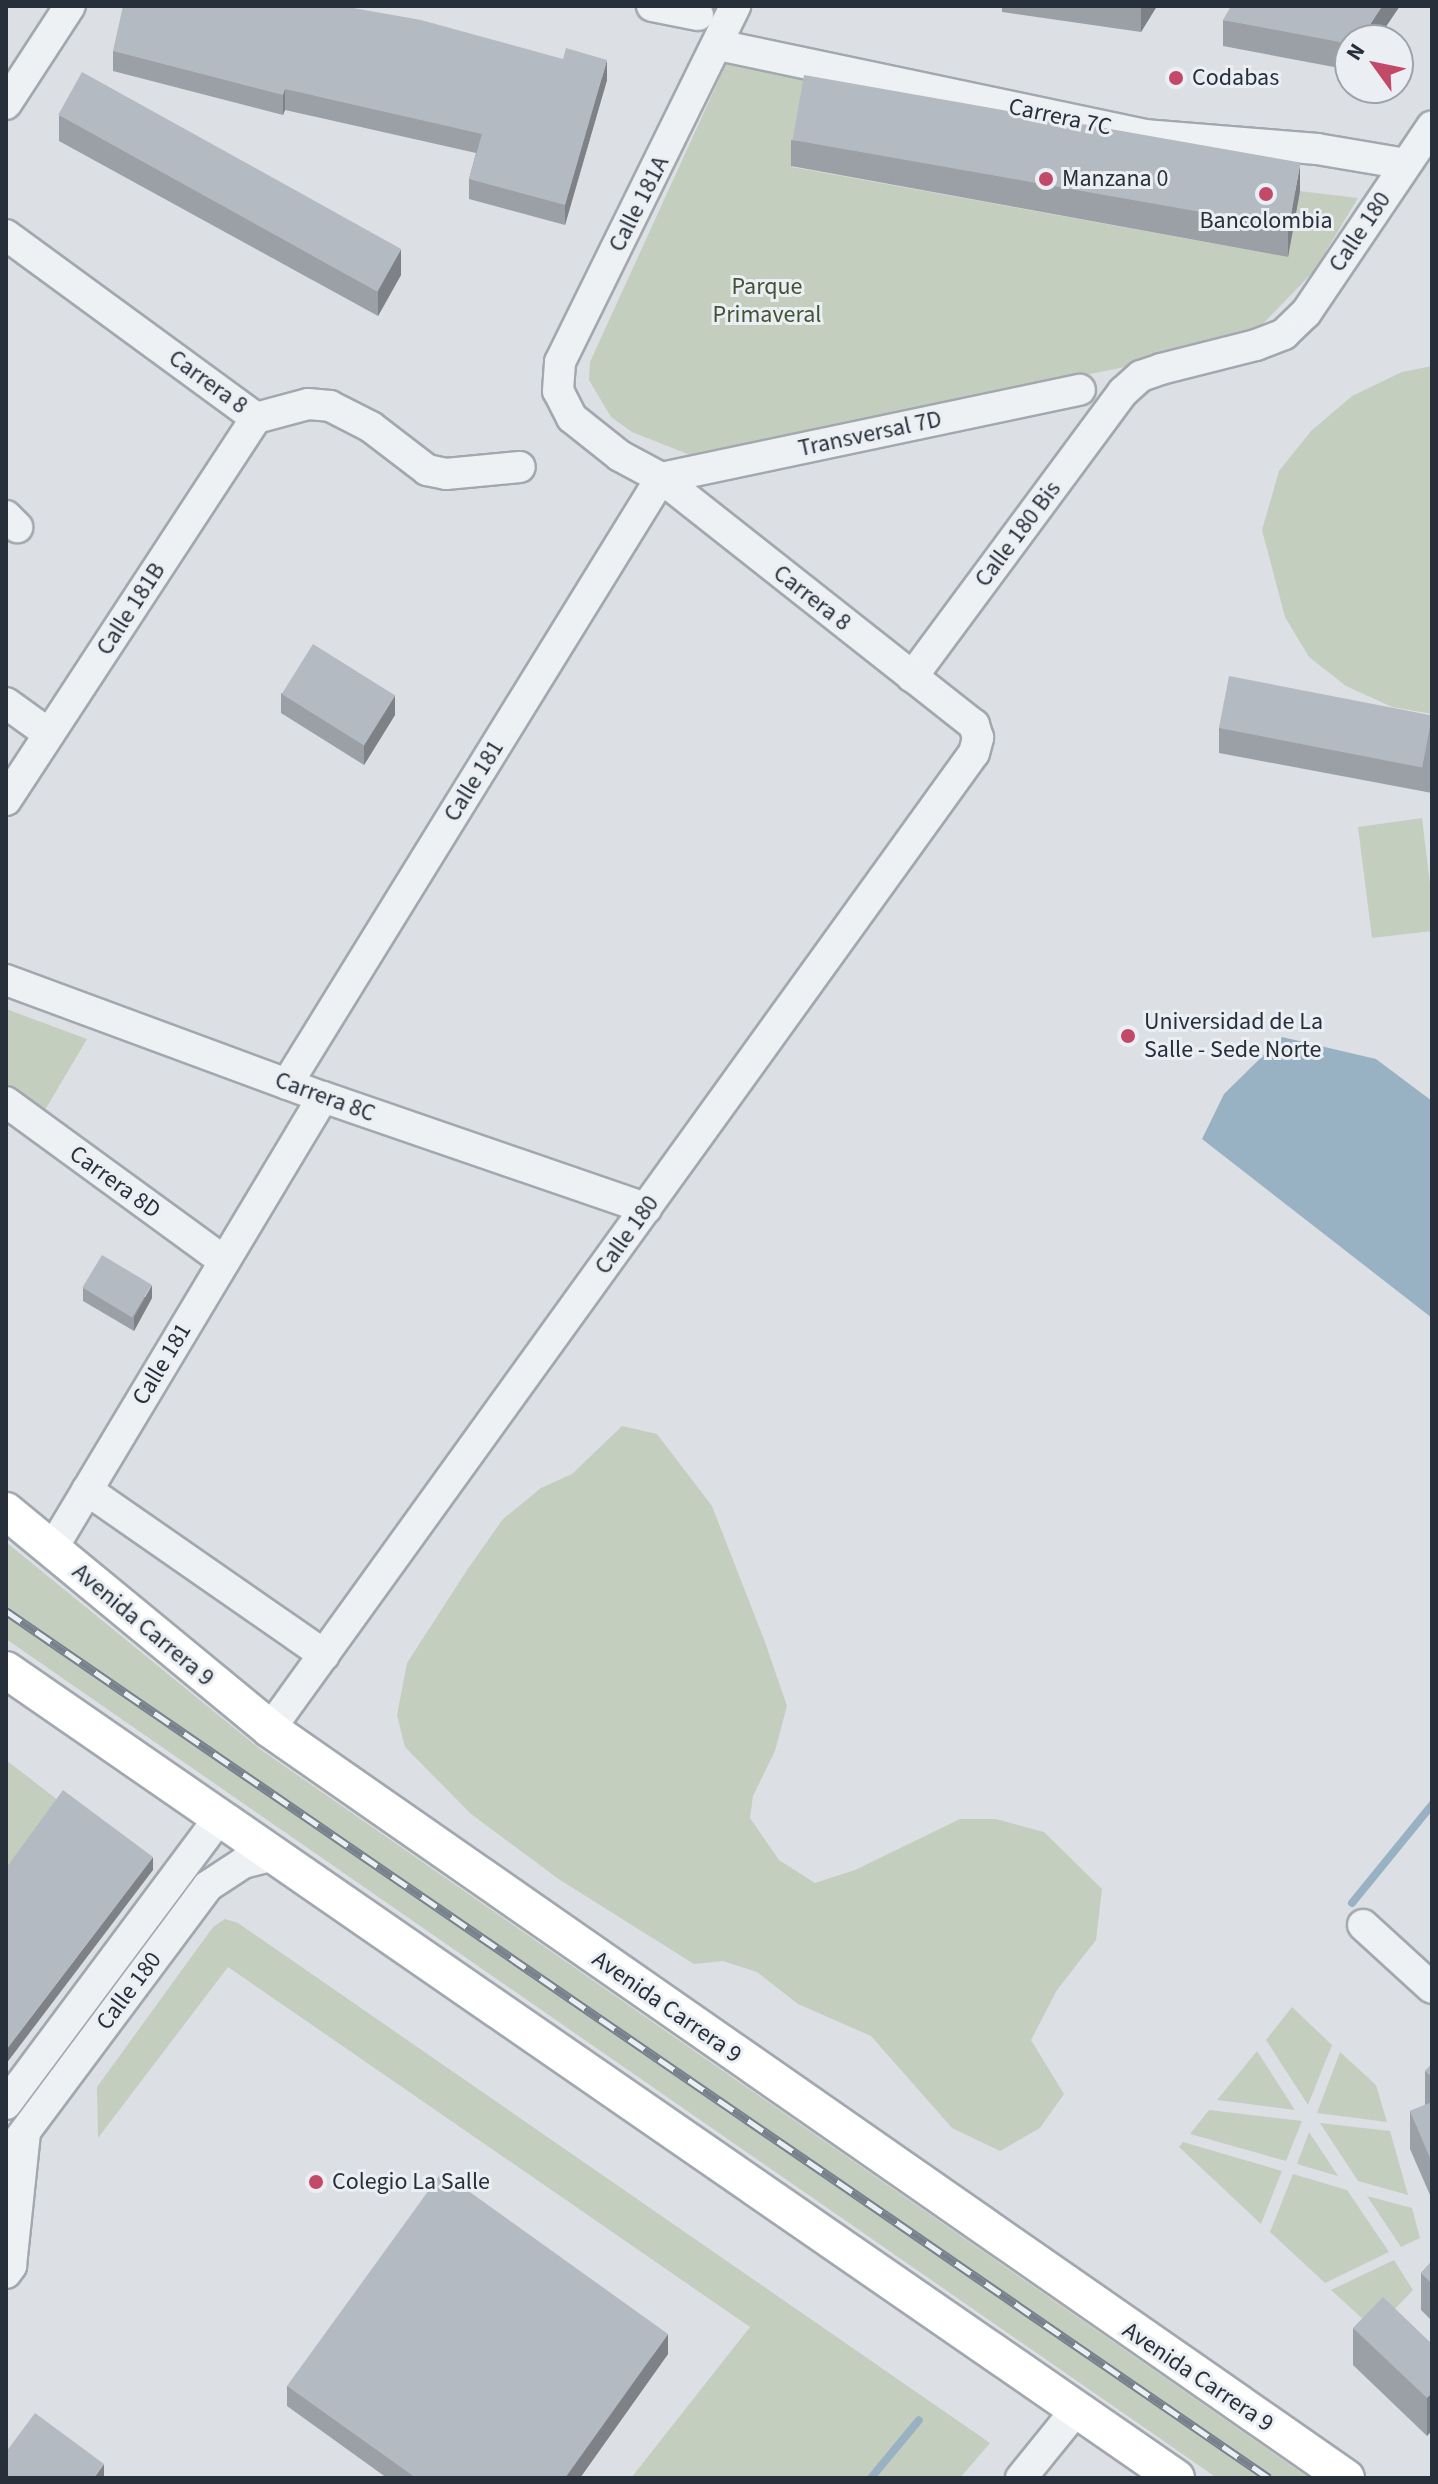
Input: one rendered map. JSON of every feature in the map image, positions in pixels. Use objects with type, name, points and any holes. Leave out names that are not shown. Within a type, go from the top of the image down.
[{"type":"main road","name":"Avenida Carrera 9","points":[[6,1511],[270,1729],[1346,2478]]},
{"type":"main road","points":[[6,1670],[1176,2478]]},
{"type":"street","points":[[6,104],[70,6]]},
{"type":"street","points":[[652,6],[698,15]]},
{"type":"street","name":"Calle 181A","points":[[564,404],[558,391],[560,362],[735,6]]},
{"type":"street","name":"Carrera 7C","points":[[718,45],[1144,135],[1317,149],[1406,164]]},
{"type":"street","name":"Calle 180","points":[[1123,392],[1141,376],[1284,334],[1306,313],[1432,126]]},
{"type":"street","name":"Carrera 8","points":[[6,235],[256,418],[308,404],[330,406],[371,427],[427,470],[446,474],[520,467]]},
{"type":"street","name":"Transversal 7D","points":[[661,478],[1080,390]]},
{"type":"street","name":"Calle 180 Bis","points":[[912,677],[1123,392]]},
{"type":"street","name":"Carrera 8","points":[[564,404],[572,418],[620,456],[661,478],[974,725],[978,738]]},
{"type":"street","name":"Calle 181B","points":[[6,800],[256,418]]},
{"type":"street","name":"Calle 181","points":[[287,1084],[661,478]]},
{"type":"street","points":[[6,703],[49,734]]},
{"type":"street","name":"Calle 180","points":[[270,1729],[974,753],[978,738]]},
{"type":"street","name":"Carrera 8C","points":[[6,980],[323,1097],[646,1208]]},
{"type":"street","name":"Calle 181","points":[[52,1549],[323,1097]]},
{"type":"street","name":"Carrera 8D","points":[[6,1102],[224,1261]]},
{"type":"street","points":[[87,1490],[324,1655]]},
{"type":"street","name":"Calle 180","points":[[6,2104],[220,1817]]},
{"type":"street","name":"Calle 180","points":[[6,2157],[208,1886],[243,1863],[275,1855]]},
{"type":"street","points":[[1363,1925],[1432,1988]]},
{"type":"street","points":[[6,2273],[11,2266],[25,2132]]},
{"type":"street","points":[[1021,2478],[1076,2410]]},
{"type":"green space","name":"Parque Primaveral","points":[[726,64],[807,79],[792,167],[1288,257],[1300,191],[1358,198],[1314,271],[1258,329],[1229,346],[690,455],[632,432],[611,417],[589,380],[590,362]]},
{"type":"green space","points":[[1432,366],[1432,714],[1392,707],[1346,686],[1309,657],[1285,617],[1262,530],[1279,471],[1311,431],[1352,396],[1402,372]]},
{"type":"green space","points":[[1422,818],[1432,900],[1432,931],[1372,938],[1358,827]]},
{"type":"green space","points":[[6,1009],[87,1039],[45,1110],[6,1083]]},
{"type":"green space","points":[[622,1426],[657,1434],[712,1506],[765,1642],[787,1706],[775,1751],[753,1796],[750,1818],[779,1860],[815,1883],[855,1870],[960,1819],[996,1819],[1044,1832],[1102,1889],[1096,1940],[1057,1990],[1031,2040],[1064,2094],[1040,2128],[1000,2151],[952,2128],[871,2036],[798,2004],[757,1972],[723,1961],[694,1964],[560,1880],[471,1814],[405,1747],[397,1715],[407,1663],[467,1570],[503,1519],[541,1488],[572,1474]]},
{"type":"green space","points":[[6,1542],[260,1749],[1309,2478],[1217,2478],[6,1639]]},
{"type":"green space","points":[[6,1760],[63,1804],[6,1881]]},
{"type":"green space","points":[[225,1919],[238,1923],[990,2443],[960,2478],[631,2478],[750,2327],[228,1967],[98,2138],[97,2087],[213,1927]]},
{"type":"green space","points":[[1292,2007],[1332,2045],[1308,2105],[1266,2040]]},
{"type":"green space","points":[[1257,2051],[1295,2110],[1217,2100]]},
{"type":"green space","points":[[1340,2052],[1376,2085],[1387,2122],[1317,2113]]},
{"type":"green space","points":[[1209,2110],[1302,2121],[1286,2161],[1190,2134]]},
{"type":"green space","points":[[1320,2123],[1390,2131],[1408,2195],[1358,2181]]},
{"type":"green space","points":[[1309,2132],[1338,2176],[1297,2164]]},
{"type":"green space","points":[[1183,2142],[1282,2171],[1261,2224],[1179,2147]]},
{"type":"green space","points":[[1293,2174],[1347,2190],[1389,2252],[1325,2283],[1270,2232]]},
{"type":"green space","points":[[1367,2196],[1412,2208],[1420,2238],[1401,2247]]},
{"type":"green space","points":[[1394,2260],[1413,2290],[1375,2330],[1331,2290]]},
{"type":"water","points":[[1282,1037],[1376,1059],[1432,1101],[1432,1318],[1202,1139],[1224,1094]]},
{"type":"building","points":[[123,6],[342,6],[421,20],[563,59],[566,48],[607,60],[565,205],[469,179],[482,134],[285,89],[283,95],[113,51]]},
{"type":"building","points":[[1231,6],[1382,6],[1370,24],[1334,24],[1334,41],[1223,20]]},
{"type":"building","points":[[82,72],[401,249],[377,292],[58,115]]},
{"type":"building","points":[[804,75],[1300,163],[1289,228],[793,140]]},
{"type":"building","points":[[313,644],[395,695],[364,745],[282,694]]},
{"type":"building","points":[[1229,676],[1432,715],[1422,768],[1219,728]]},
{"type":"building","points":[[102,1255],[152,1285],[132,1317],[82,1288]]},
{"type":"building","points":[[63,1790],[153,1857],[6,2050],[6,1868]]},
{"type":"building","points":[[1432,2064],[1432,2077],[1425,2071]]},
{"type":"building","points":[[1432,2102],[1432,2157],[1430,2158],[1410,2111]]},
{"type":"building","points":[[442,2172],[668,2334],[565,2478],[416,2478],[287,2386]]},
{"type":"building","points":[[1432,2261],[1432,2284],[1421,2273]]},
{"type":"building","points":[[1383,2297],[1432,2344],[1432,2393],[1427,2398],[1353,2328]]},
{"type":"building","points":[[35,2413],[104,2464],[94,2478],[6,2478],[6,2452]]},
{"type":"waterway","points":[[1352,1903],[1432,1805]]},
{"type":"waterway","points":[[871,2478],[919,2420]]},
{"type":"railway","points":[[6,1611],[1269,2478]]},
{"type":"place","name":"Codabas","points":[[1176,78]]},
{"type":"place","name":"Manzana 0","points":[[1046,179]]},
{"type":"place","name":"Bancolombia","points":[[1266,194]]},
{"type":"place","name":"Universidad de La Salle - Sede Norte","points":[[1128,1036]]},
{"type":"place","name":"Colegio La Salle","points":[[316,2182]]}]
